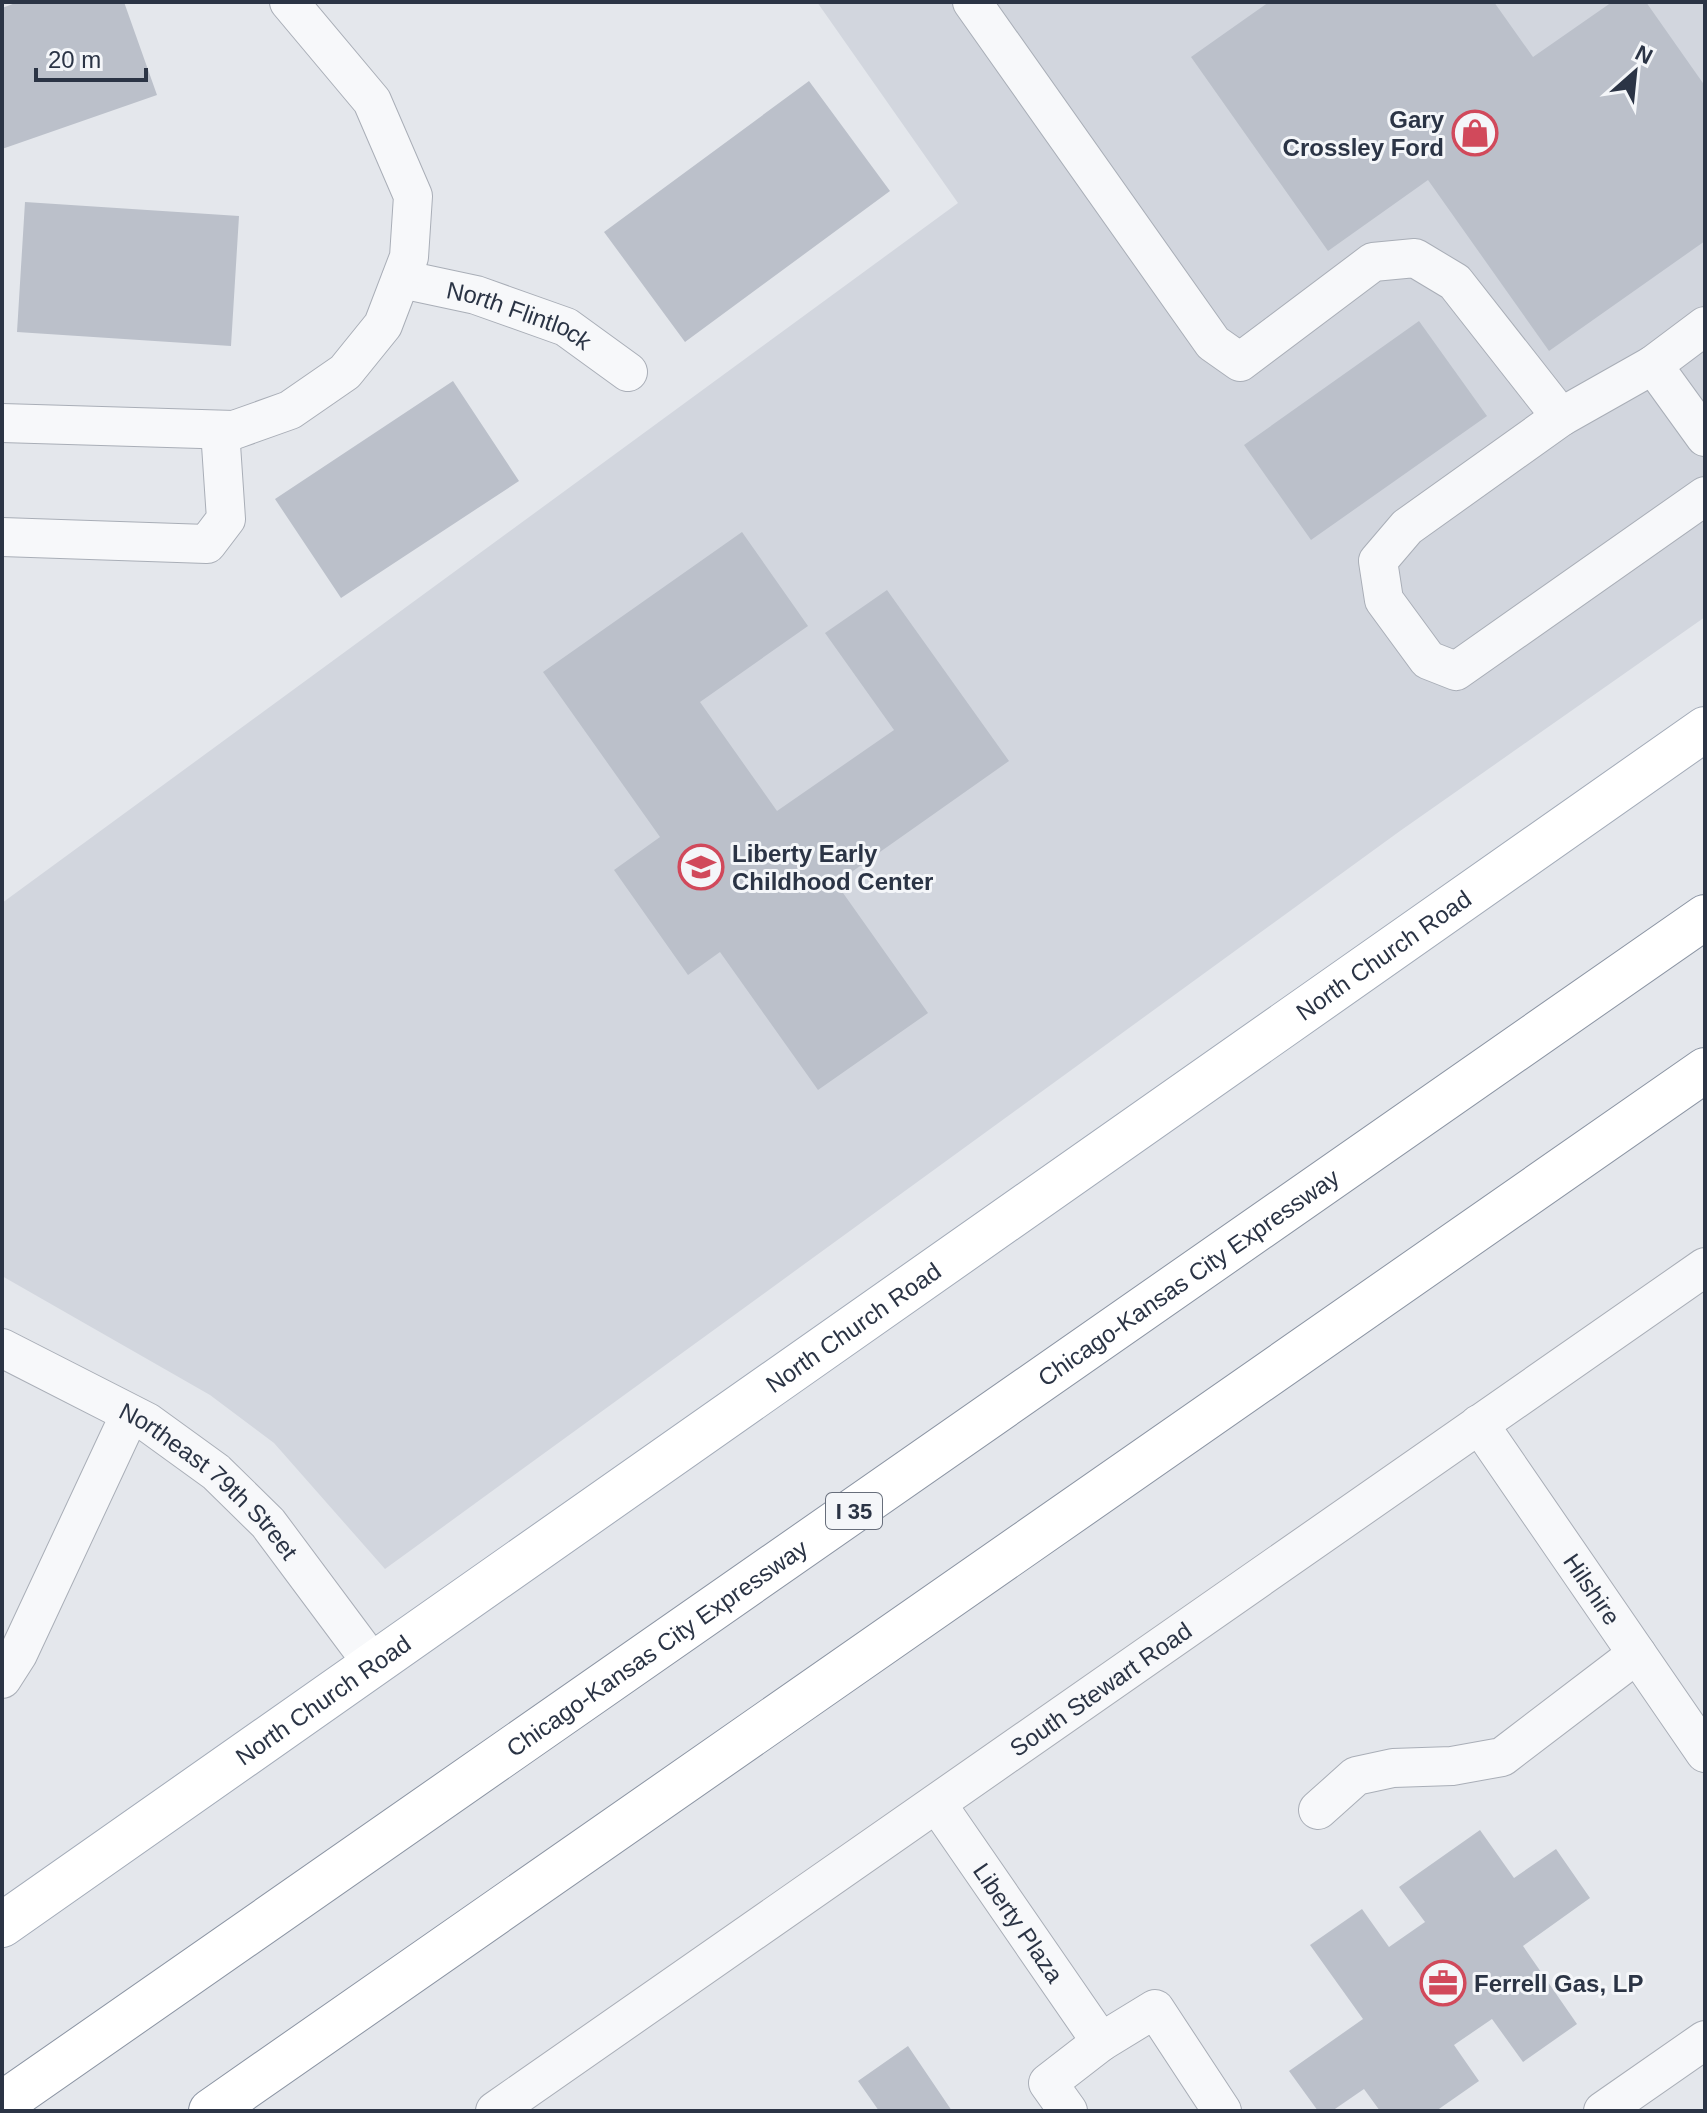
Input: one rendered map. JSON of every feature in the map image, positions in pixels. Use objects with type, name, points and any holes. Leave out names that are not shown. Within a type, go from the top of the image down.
[{"type":"main road","name":"North Church Road","points":[[2,1925],[1705,729]]},
{"type":"main road","name":"Chicago-Kansas City Expressway","points":[[2,2104],[1705,917]]},
{"type":"main road","points":[[211,2111],[1705,1070]]},
{"type":"street","points":[[2,423],[234,430],[290,410],[345,372],[383,325],[409,257],[413,196],[372,101],[289,2]]},
{"type":"street","points":[[972,2],[1213,343],[1240,362],[1373,262],[1415,258],[1455,282],[1561,417]]},
{"type":"street","name":"North Flintlock","points":[[401,279],[476,295],[566,327],[628,372]]},
{"type":"street","points":[[1705,326],[1653,365],[1561,417],[1407,527],[1378,561],[1384,600],[1428,660],[1456,671],[1705,496]]},
{"type":"street","points":[[1653,365],[1705,437]]},
{"type":"street","points":[[2,537],[207,544],[226,519],[220,430]]},
{"type":"street","name":"South Stewart Road","points":[[495,2111],[1705,1267]]},
{"type":"street","name":"Northeast 79th Street","points":[[2,1348],[130,1414],[216,1472],[268,1523],[373,1664]]},
{"type":"street","points":[[2,1679],[18,1654],[130,1414]]},
{"type":"street","name":"Hilshire","points":[[1479,1424],[1705,1753]]},
{"type":"street","points":[[1318,1810],[1356,1776],[1393,1768],[1452,1766],[1502,1757],[1637,1654]]},
{"type":"street","name":"Liberty Plaza","points":[[937,1804],[1101,2042]]},
{"type":"street","points":[[1068,2111],[1048,2083],[1101,2042],[1155,2009],[1222,2111]]},
{"type":"street","points":[[1603,2111],[1705,2040]]},
{"type":"shaded area","name":"Liberty Early Childhood Center","points":[[817,2],[1705,2],[1705,617],[1400,831],[385,1569],[274,1443],[210,1395],[2,1276],[2,903],[958,203]]},
{"type":"building","points":[[18,2],[124,2],[157,95],[2,149],[2,8]]},
{"type":"building","name":"Gary Crossley Ford","points":[[1269,2],[1494,2],[1533,57],[1612,2],[1646,2],[1705,86],[1705,241],[1549,351],[1428,180],[1328,251],[1191,57]]},
{"type":"building","points":[[809,81],[890,191],[685,342],[604,232]]},
{"type":"building","points":[[25,202],[239,216],[231,346],[17,332]]},
{"type":"building","points":[[1419,321],[1487,416],[1311,540],[1244,445]]},
{"type":"building","points":[[453,381],[519,481],[341,598],[275,499]]},
{"type":"building","name":"Liberty Early Childhood Center","points":[[742,532],[808,626],[700,702],[777,811],[894,730],[825,633],[887,590],[1009,761],[836,883],[928,1013],[818,1090],[720,952],[688,975],[614,870],[660,837],[543,672]]},
{"type":"building","name":"Ferrell Gas, LP","points":[[1480,1830],[1514,1878],[1556,1849],[1590,1898],[1523,1946],[1577,2024],[1523,2062],[1492,2019],[1454,2045],[1479,2081],[1436,2111],[1380,2111],[1364,2089],[1332,2111],[1318,2111],[1289,2071],[1363,2019],[1310,1945],[1362,1909],[1389,1947],[1425,1922],[1399,1887]]},
{"type":"building","points":[[908,2046],[952,2111],[879,2111],[858,2081]]},
{"type":"place","name":"Gary Crossley Ford","points":[[1475,133]]},
{"type":"place","name":"Liberty Early Childhood Center","points":[[701,867]]},
{"type":"place","name":"Ferrell Gas, LP","points":[[1443,1983]]}]
